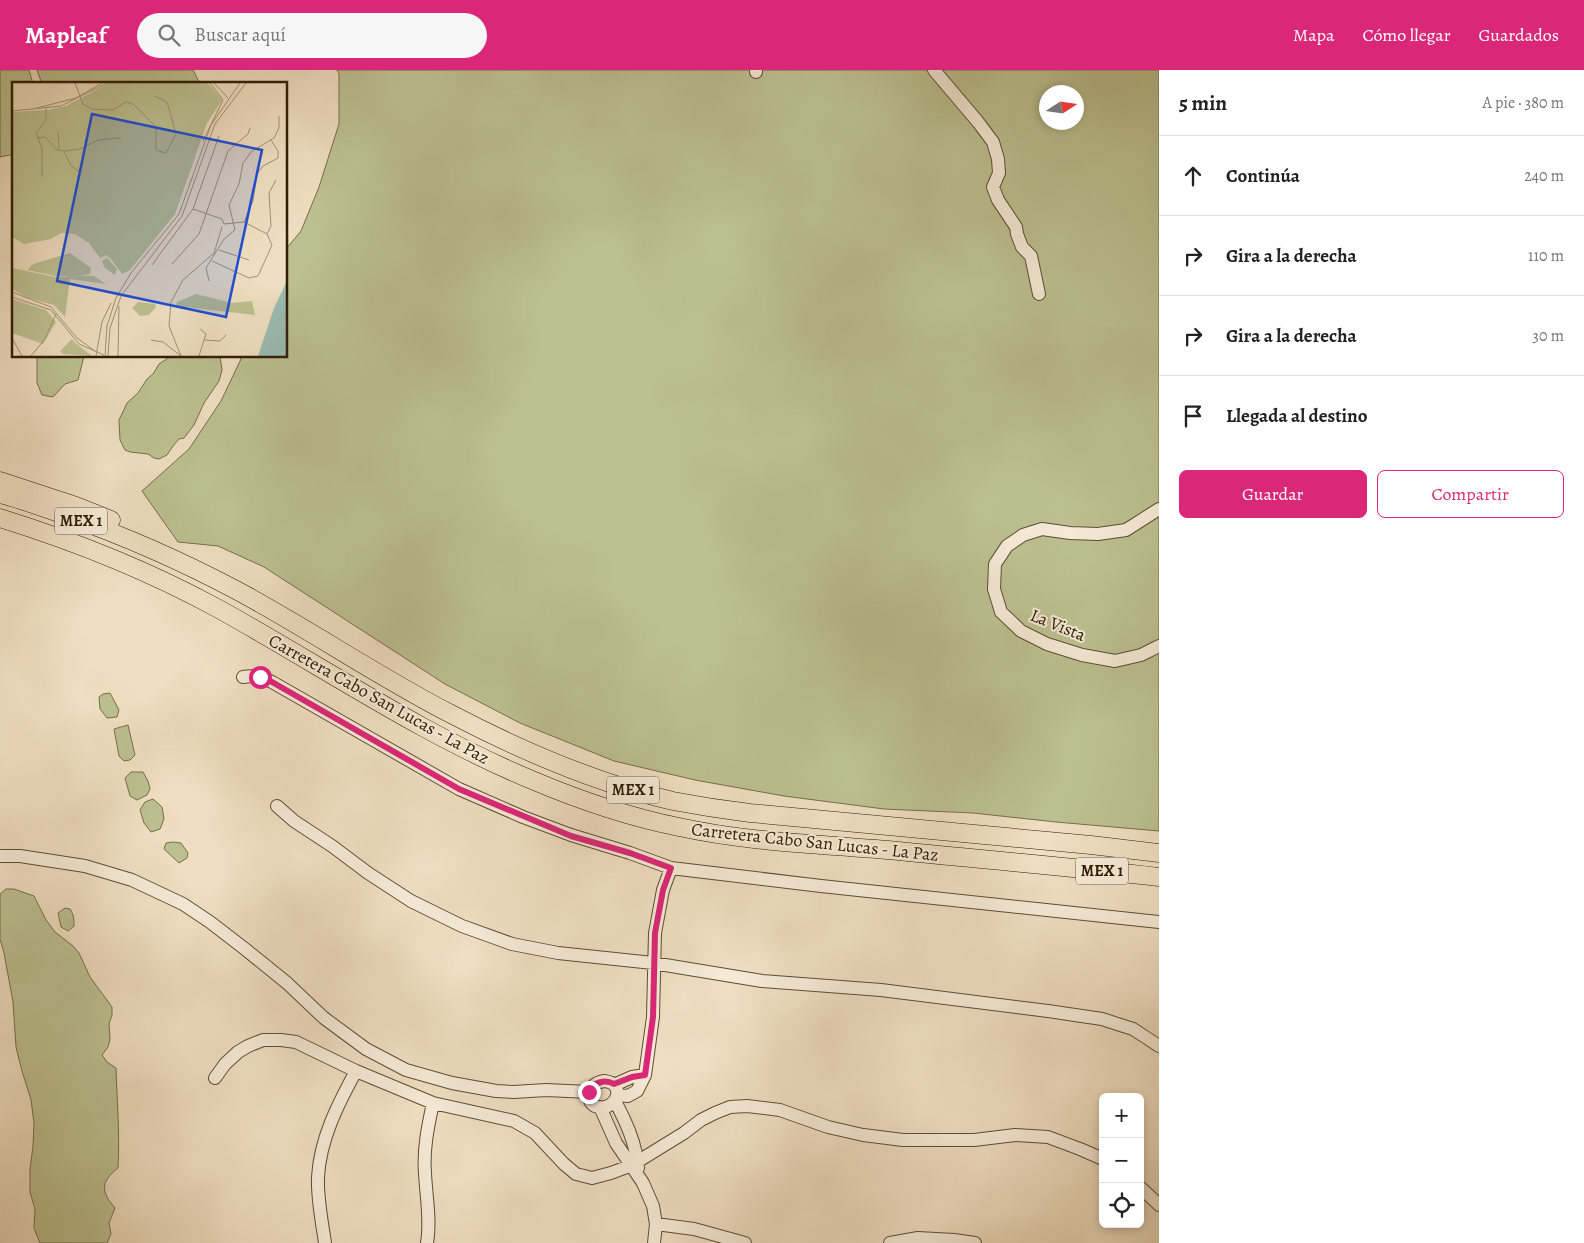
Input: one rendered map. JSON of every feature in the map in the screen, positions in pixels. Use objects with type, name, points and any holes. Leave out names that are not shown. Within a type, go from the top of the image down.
[{"type":"highway","points":[[0,481],[105,517],[130,530],[160,552]]},
{"type":"highway","name":"Carretera Cabo San Lucas - La Paz","points":[[0,494],[123,536],[160,552],[238,591],[457,718],[520,748],[640,792],[695,805],[750,813],[1159,852]]},
{"type":"highway","name":"Carretera Cabo San Lucas - La Paz","points":[[0,520],[19,524],[62,539],[152,576],[217,608],[409,720],[470,752],[534,781],[619,811],[680,828],[753,839],[1159,877]]},
{"type":"highway","points":[[1093,870],[1159,872]]},
{"type":"street","points":[[934,70],[993,142],[998,159],[999,173],[993,187],[998,200],[1016,227],[1022,247],[1031,256],[1039,294]]},
{"type":"street","name":"La Vista","points":[[1159,509],[1126,530],[1098,534],[1042,529],[1022,534],[1007,546],[995,564],[994,589],[1001,612],[1021,631],[1047,644],[1116,661],[1141,655],[1159,646]]},
{"type":"street","points":[[243,677],[252,675],[272,682],[459,789],[571,836],[630,853],[671,868],[820,886],[1159,922]]},
{"type":"street","points":[[277,806],[368,873],[411,901],[462,926],[512,944],[558,953],[653,963],[762,981],[881,990],[1093,1018],[1133,1029],[1159,1046]]},
{"type":"street","points":[[1091,845],[1159,844]]},
{"type":"street","points":[[0,856],[20,856],[85,866],[132,880],[182,904],[210,922],[244,949],[286,983],[324,1018],[366,1049],[406,1070],[452,1083],[496,1091],[546,1090],[589,1092]]},
{"type":"street","points":[[616,1094],[628,1096],[637,1091],[645,1075],[653,1017],[655,933],[663,890],[671,868]]},
{"type":"street","points":[[215,1078],[225,1064],[248,1046],[263,1040],[296,1042],[356,1071],[433,1103],[514,1121],[535,1133],[576,1174],[592,1178],[636,1167],[708,1116],[730,1107],[747,1106],[780,1110],[828,1127],[863,1136],[903,1140],[974,1140],[1014,1135],[1048,1137],[1099,1157]]},
{"type":"street","points":[[325,1243],[318,1179],[321,1152],[341,1099],[356,1071]]},
{"type":"street","points":[[616,1094],[611,1105],[600,1107],[595,1106],[592,1102],[589,1092],[591,1087],[600,1082],[610,1082],[616,1094],[634,1144],[636,1167]]},
{"type":"street","points":[[427,1243],[427,1200],[424,1172],[425,1146],[433,1103]]},
{"type":"street","points":[[600,1107],[616,1143],[636,1167],[653,1206],[656,1224],[654,1243]]},
{"type":"street","points":[[1144,1190],[1159,1205]]},
{"type":"street","points":[[656,1224],[694,1229],[745,1243]]},
{"type":"street","points":[[890,1243],[918,1238],[975,1243]]},
{"type":"green space","points":[[0,70],[29,70],[32,82],[12,82],[12,154],[0,157]]},
{"type":"green space","points":[[37,70],[193,70],[199,82],[41,82]]},
{"type":"green space","points":[[337,70],[1159,70],[1159,831],[973,813],[884,809],[784,796],[695,780],[614,761],[520,723],[445,684],[264,567],[218,546],[178,542],[142,491],[189,449],[221,401],[240,358],[288,358],[288,247],[301,231],[319,187],[339,124],[339,74]]},
{"type":"green space","points":[[37,358],[84,358],[78,380],[65,384],[53,397],[42,395],[37,383]]},
{"type":"green space","points":[[168,358],[220,358],[222,370],[219,381],[204,403],[194,425],[184,438],[179,439],[167,455],[159,459],[148,454],[125,450],[120,440],[119,420],[127,403],[138,393],[159,364]]},
{"type":"green space","points":[[110,693],[119,710],[117,717],[107,718],[100,709],[99,697]]},
{"type":"green space","points":[[128,725],[135,755],[130,760],[124,761],[119,756],[114,729]]},
{"type":"green space","points":[[131,772],[143,772],[150,789],[147,795],[137,800],[130,796],[125,778]]},
{"type":"green space","points":[[153,799],[162,807],[164,819],[160,829],[151,832],[144,823],[140,810],[145,802]]},
{"type":"green space","points":[[166,843],[181,843],[188,853],[187,858],[179,863],[164,849]]},
{"type":"green space","points":[[6,889],[14,889],[34,896],[46,920],[55,932],[79,953],[90,977],[112,1007],[109,1024],[110,1039],[108,1047],[102,1055],[107,1062],[116,1068],[119,1156],[118,1168],[108,1178],[104,1187],[107,1197],[115,1208],[109,1223],[111,1234],[107,1243],[40,1243],[34,1228],[35,1209],[30,1192],[30,1169],[34,1123],[31,1100],[16,1047],[13,1002],[0,939],[0,894]]},
{"type":"green space","points":[[65,908],[70,909],[74,919],[74,926],[68,931],[61,927],[58,913]]},
{"type":"route","points":[[260,677],[272,682],[459,789],[571,836],[630,853],[671,868],[663,890],[655,933],[653,1017],[645,1075],[632,1077],[614,1084],[600,1082],[591,1087],[589,1092]]}]
